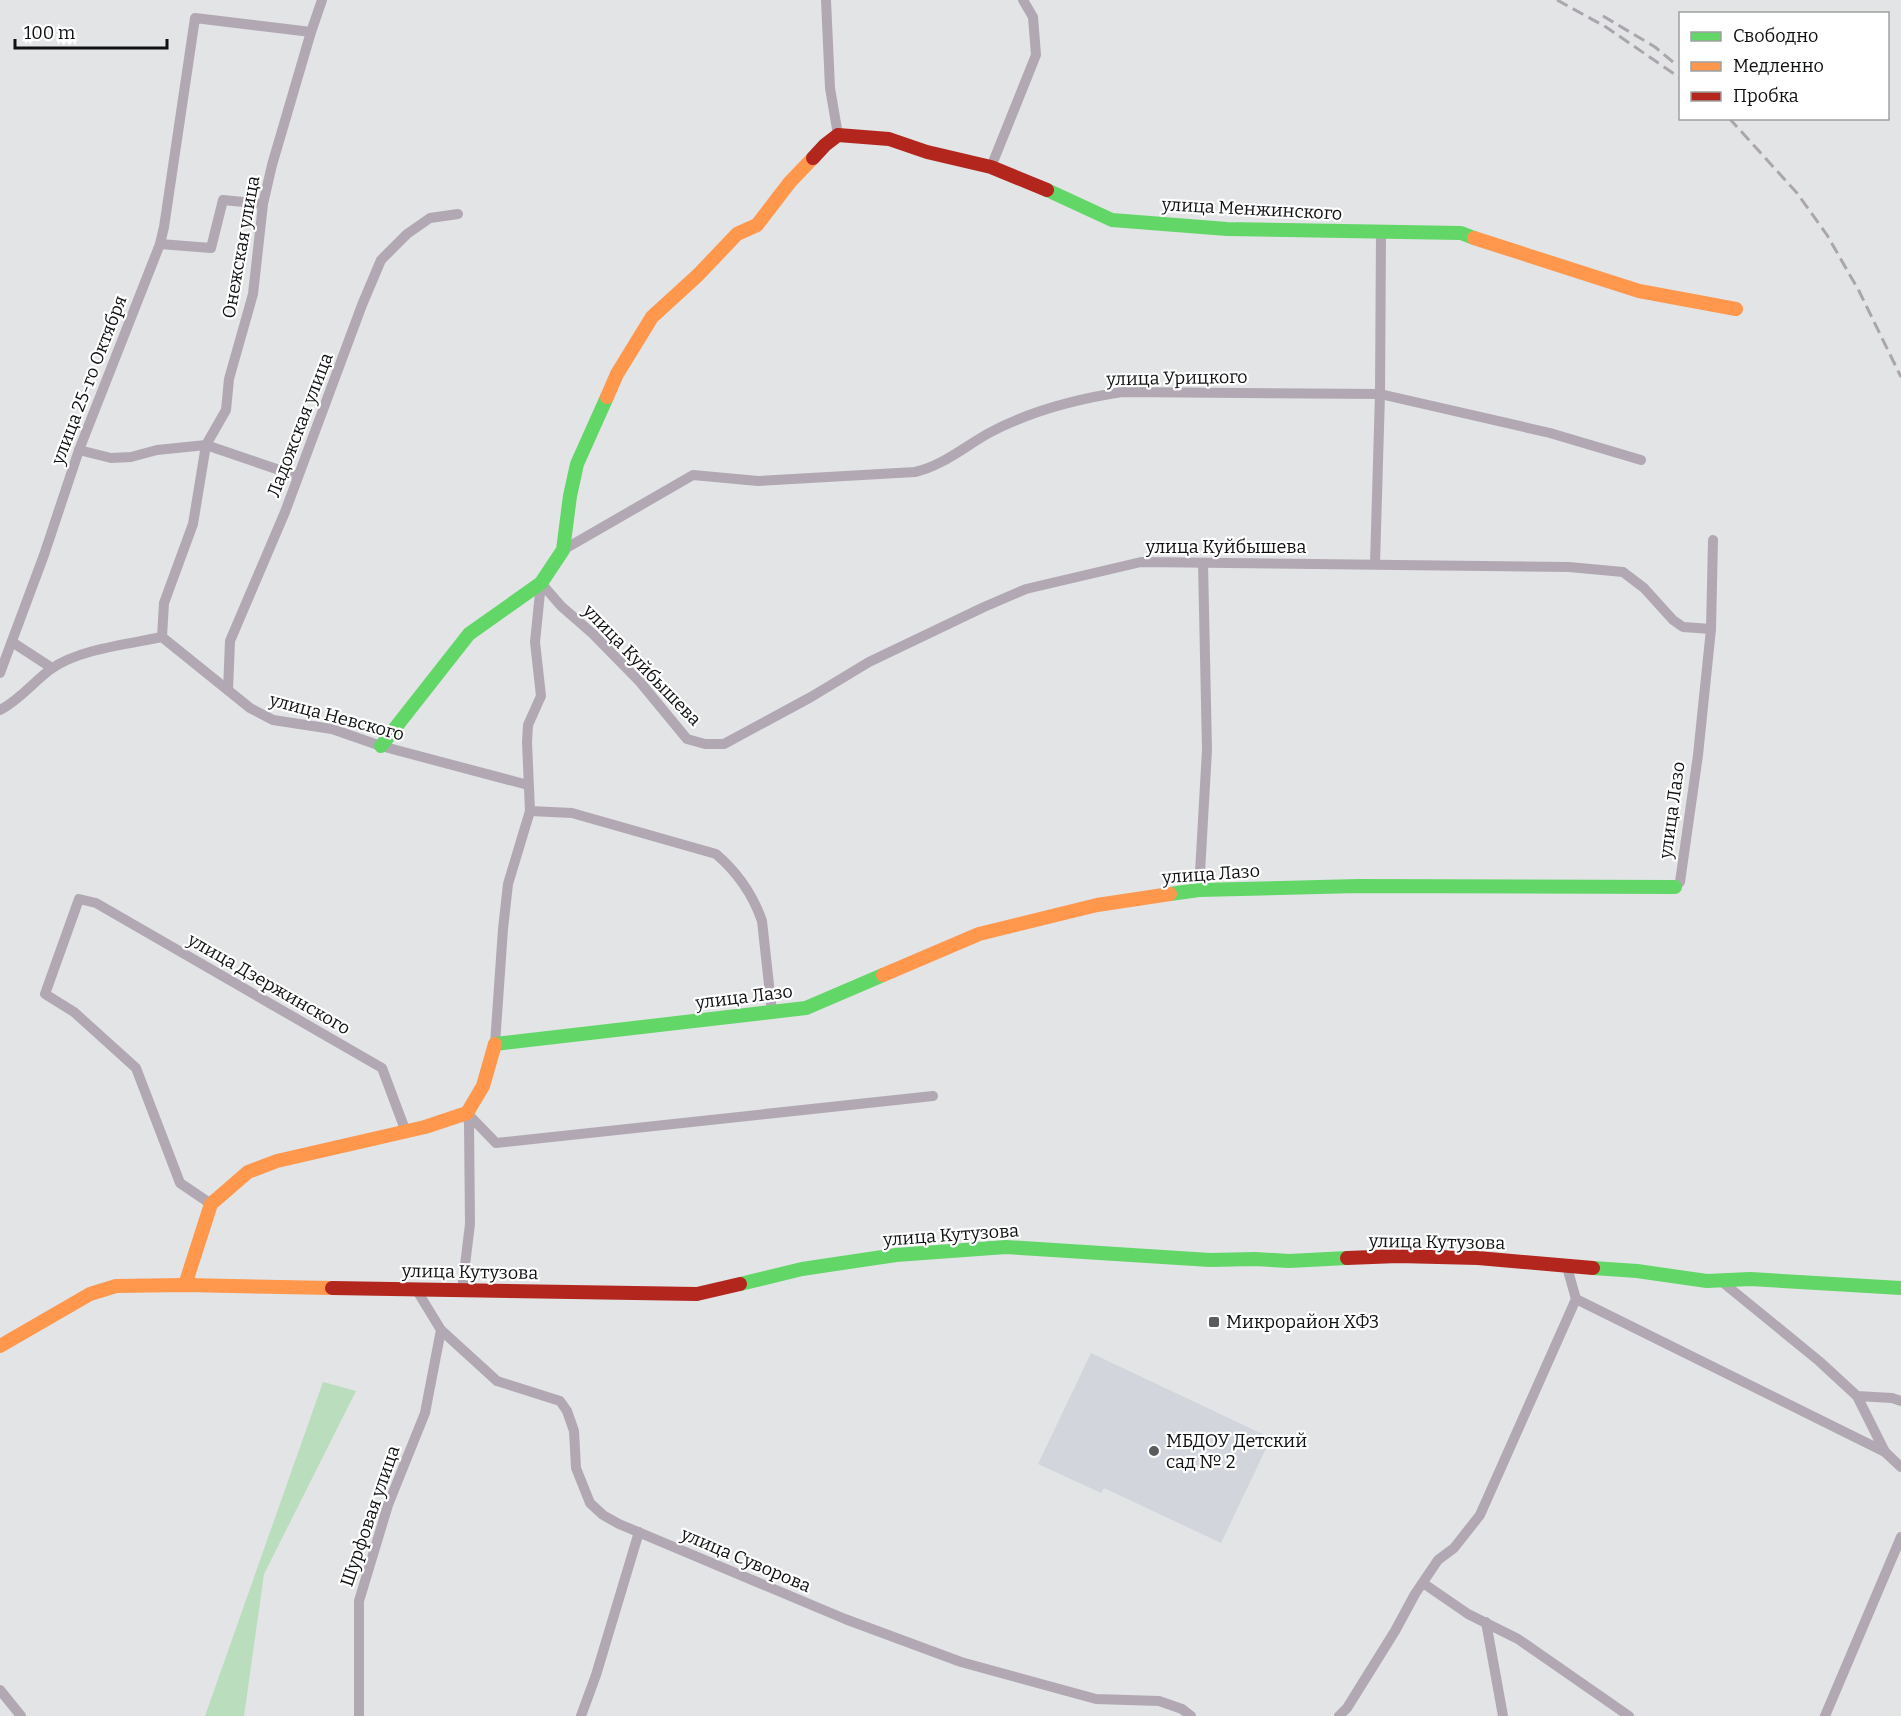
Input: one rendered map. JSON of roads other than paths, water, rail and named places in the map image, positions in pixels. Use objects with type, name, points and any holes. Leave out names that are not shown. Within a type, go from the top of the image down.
[{"type":"street","name":"Онежская улица","points":[[162,637],[164,603],[193,524],[206,445],[226,410],[230,379],[253,294],[263,204],[272,165],[322,0]]},
{"type":"street","points":[[381,746],[470,634],[541,583],[563,550],[577,464],[617,374],[652,317],[698,275],[737,234],[757,225],[790,182],[825,145],[838,135],[830,88],[826,0]]},
{"type":"street","points":[[991,167],[1036,54],[1033,17],[1023,0]]},
{"type":"street","name":"улица 25-го Октября","points":[[0,673],[79,450],[160,244],[195,18],[311,32]]},
{"type":"street","name":"улица Менжинского","points":[[838,135],[889,139],[927,152],[991,167],[1112,220],[1227,229],[1461,233],[1639,291],[1736,309]]},
{"type":"street","points":[[160,244],[212,248],[223,200],[263,204]]},
{"type":"street","name":"Ладожская улица","points":[[228,690],[230,641],[285,512],[381,260],[407,234],[430,218],[458,214]]},
{"type":"street","points":[[1375,564],[1380,394],[1381,232]]},
{"type":"street","name":"улица Урицкого","points":[[563,550],[693,475],[758,481],[926,470],[990,433],[1019,420],[1084,398],[1122,392],[1380,394],[1550,433],[1641,460]]},
{"type":"street","points":[[79,450],[111,458],[121,458],[157,450],[206,445],[297,476]]},
{"type":"street","name":"улица Лазо","points":[[495,1044],[806,1008],[979,934],[1097,905],[1199,890],[1358,886],[1676,887],[1680,882],[1698,755],[1712,629],[1713,540]]},
{"type":"street","name":"улица Куйбышева","points":[[541,583],[561,606],[593,634],[640,682],[687,739],[705,744],[724,744],[811,698],[869,662],[1026,589],[1141,562],[1569,567],[1623,572],[1644,588],[1673,620],[1683,627],[1712,629]]},
{"type":"street","points":[[1199,890],[1207,750],[1203,563]]},
{"type":"street","points":[[462,1290],[470,1224],[467,1113],[483,1086],[495,1044],[508,884],[530,811],[527,742],[528,725],[541,696],[535,642],[541,583]]},
{"type":"street","points":[[0,710],[52,668],[76,655],[162,637]]},
{"type":"street","name":"улица Невского","points":[[162,637],[250,708],[273,720],[332,729],[381,746],[528,785]]},
{"type":"street","points":[[12,642],[52,668]]},
{"type":"street","points":[[530,811],[572,813],[716,854],[734,870],[758,908],[762,921],[772,1012]]},
{"type":"street","name":"улица Дзержинского","points":[[211,1204],[180,1183],[136,1068],[74,1012],[45,994],[79,898],[96,903],[382,1068],[406,1132]]},
{"type":"street","points":[[467,1113],[496,1143],[933,1096]]},
{"type":"street","points":[[0,1346],[90,1294],[116,1286],[185,1285],[211,1204],[248,1172],[278,1161],[406,1132],[467,1113]]},
{"type":"street","name":"улица Кутузова","points":[[185,1285],[697,1294],[802,1269],[896,1254],[1006,1247],[1210,1260],[1289,1261],[1398,1256],[1478,1258],[1637,1271],[1720,1281],[1750,1279],[1901,1288]]},
{"type":"street","points":[[1339,1716],[1347,1708],[1438,1560],[1454,1548],[1480,1515],[1576,1299],[1567,1267]]},
{"type":"street","points":[[1720,1281],[1820,1361],[1857,1396],[1885,1452]]},
{"type":"street","name":"улица Суворова","points":[[416,1290],[441,1330],[497,1381],[560,1401],[567,1411],[574,1431],[576,1468],[590,1503],[603,1515],[845,1619],[961,1662],[1096,1699],[1159,1701],[1182,1709],[1191,1716]]},
{"type":"street","points":[[1576,1299],[1885,1452],[1901,1467]]},
{"type":"street","name":"Шурфовая улица","points":[[359,1716],[358,1601],[388,1505],[424,1413],[441,1330]]},
{"type":"street","points":[[1857,1396],[1892,1398],[1901,1401]]},
{"type":"street","points":[[581,1716],[596,1675],[639,1532]]},
{"type":"street","points":[[1825,1716],[1901,1537]]},
{"type":"street","points":[[1423,1583],[1468,1614],[1518,1639],[1629,1716]]},
{"type":"street","points":[[1486,1622],[1503,1716]]},
{"type":"street","points":[[0,1690],[21,1716]]},
{"type":"railway","points":[[1557,0],[1606,27],[1679,77]]},
{"type":"railway","points":[[1603,16],[1655,47],[1673,62]]},
{"type":"railway","points":[[1731,120],[1797,193],[1827,235],[1859,291],[1901,377]]},
{"type":"place","name":"Микрорайон ХФЗ","points":[[1214,1322]]},
{"type":"place","name":"МБДОУ Детский сад № 2","points":[[1154,1451]]}]
